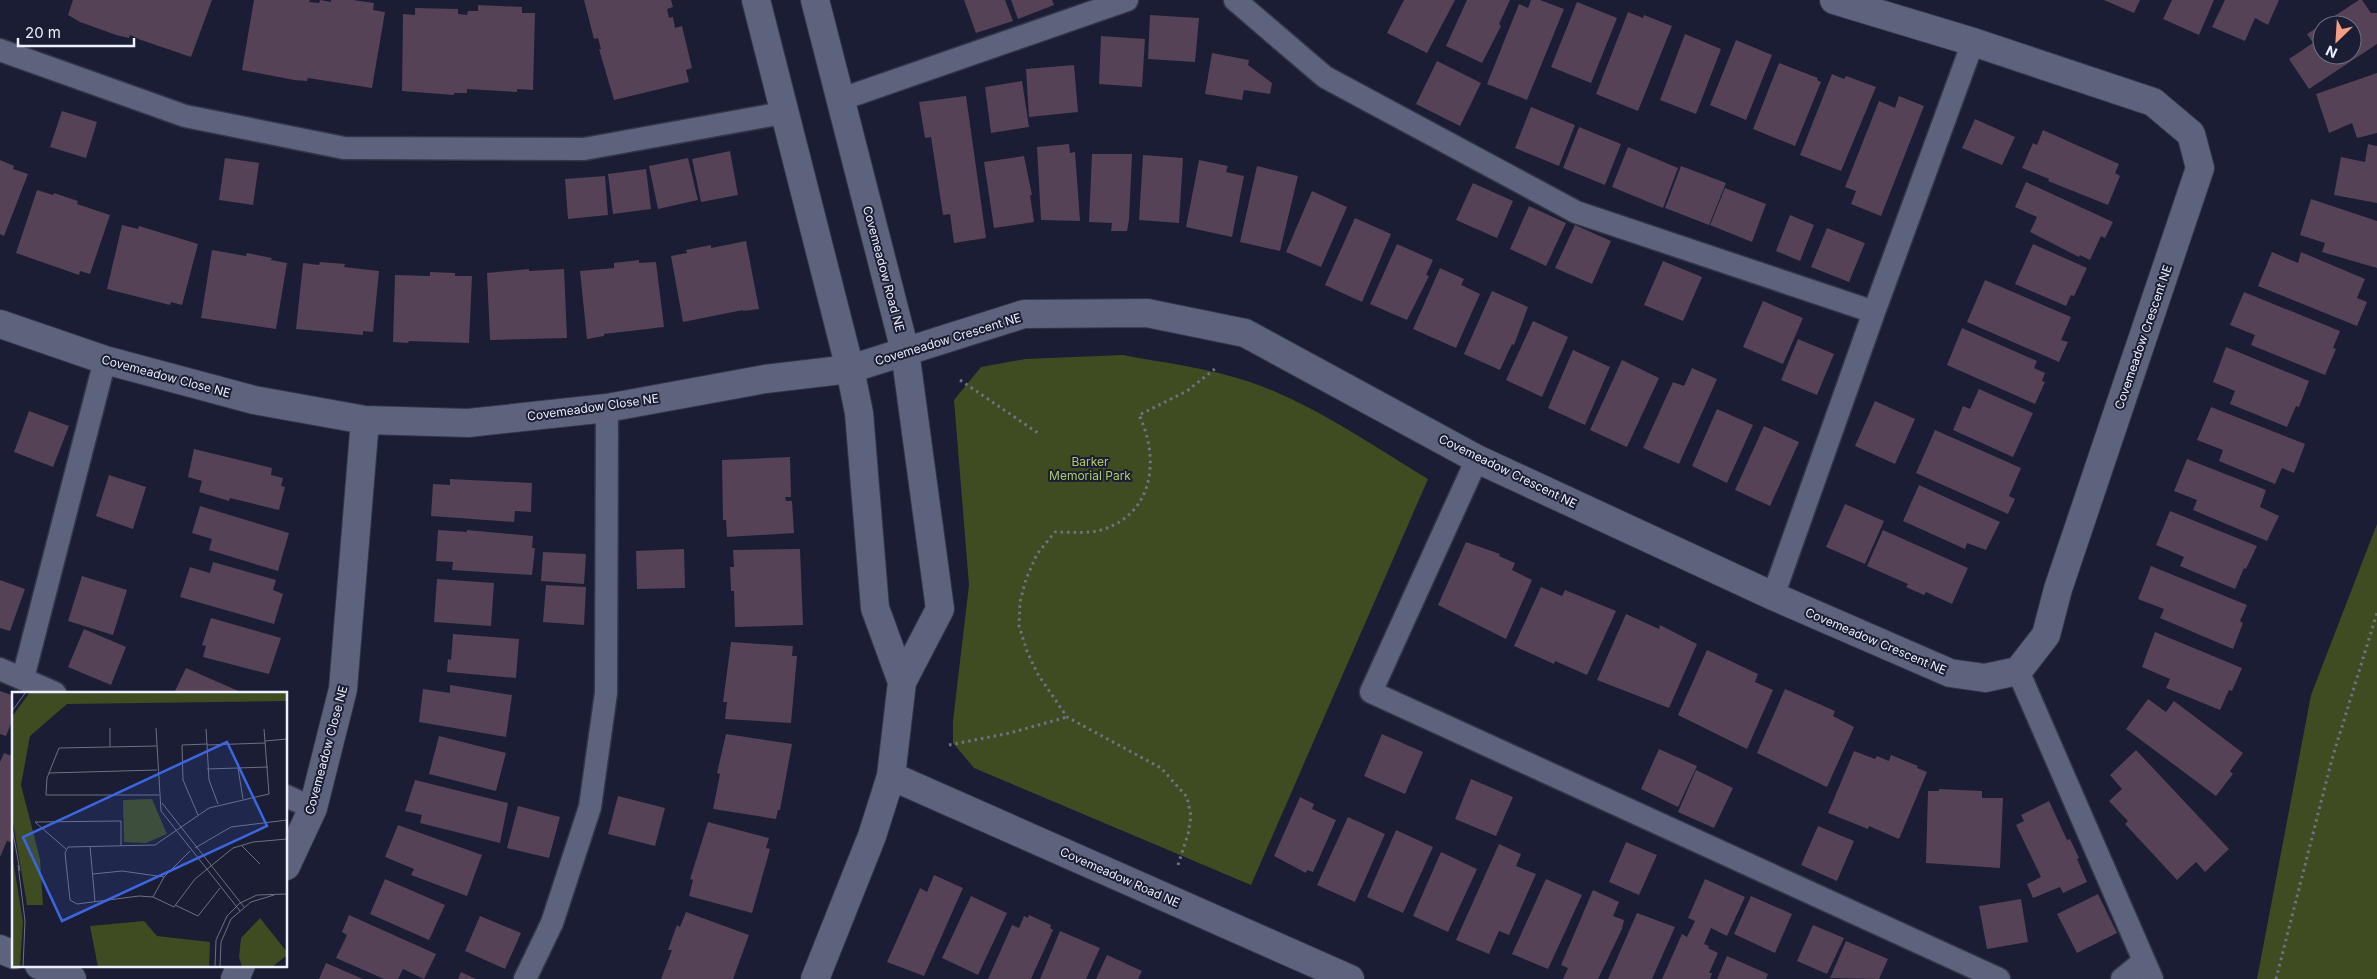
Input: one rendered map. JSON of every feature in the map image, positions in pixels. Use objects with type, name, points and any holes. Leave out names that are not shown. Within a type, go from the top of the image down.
[{"type":"street","name":"Covemeadow Road NE","points":[[756,0],[783,113],[850,369],[858,413],[875,608],[902,682]]},
{"type":"street","name":"Covemeadow Road NE","points":[[815,0],[839,100],[905,351],[940,609],[902,682],[891,776],[872,836],[815,979]]},
{"type":"street","name":"Covemeadow Crescent NE","points":[[850,369],[1024,314],[1147,313],[1245,333],[1477,459],[1773,596],[1950,673],[1985,678],[2018,671],[2046,635],[2058,589],[2200,168],[2191,134],[2153,102],[1973,42],[1834,0]]},
{"type":"street","name":"Covemeadow Close NE","points":[[0,324],[105,360],[254,400],[365,420],[468,423],[606,408],[765,379],[850,369]]},
{"type":"street","name":"Covemeadow Close NE","points":[[288,862],[312,808],[343,688],[365,420]]},
{"type":"street","name":"Covemeadow Road NE","points":[[891,776],[1350,979]]},
{"type":"street","points":[[0,949],[12,954]]},
{"type":"street","points":[[41,966],[72,979]]},
{"type":"street","points":[[235,979],[241,966]]},
{"type":"lane","points":[[839,100],[1127,0]]},
{"type":"lane","points":[[1235,0],[1325,77],[1576,212],[1874,312]]},
{"type":"lane","points":[[1773,596],[1973,42]]},
{"type":"lane","points":[[0,50],[185,116],[344,148],[584,149],[783,113]]},
{"type":"lane","points":[[22,678],[105,360]]},
{"type":"lane","points":[[525,979],[552,923],[590,807],[606,694],[606,408]]},
{"type":"lane","points":[[1477,459],[1371,692],[1999,979]]},
{"type":"lane","points":[[0,669],[53,692]]},
{"type":"lane","points":[[2018,671],[2148,970],[2122,979]]},
{"type":"lane","points":[[288,797],[312,808]]},
{"type":"path","points":[[1178,865],[1188,834],[1191,816],[1187,797],[1161,768],[1067,716],[1037,672],[1019,626],[1020,602],[1026,579],[1037,554],[1055,532],[1099,531],[1114,525],[1132,514],[1142,500],[1151,477],[1146,428],[1140,415],[1187,391],[1216,368]]},
{"type":"path","points":[[960,380],[1038,433]]},
{"type":"path","points":[[2276,979],[2332,759],[2377,613]]},
{"type":"path","points":[[948,745],[1010,733],[1067,716]]},
{"type":"green space","name":"Barker Memorial Park","points":[[1123,355],[1219,373],[1274,391],[1342,426],[1428,479],[1251,885],[974,768],[953,743],[953,721],[969,585],[954,400],[981,367],[1025,359]]},
{"type":"green space","points":[[2377,524],[2377,979],[2257,979],[2311,695]]},
{"type":"building","points":[[73,0],[212,0],[191,57],[130,35],[129,38],[116,35],[80,22],[68,15]]},
{"type":"building","points":[[254,0],[310,0],[309,2],[319,3],[320,0],[331,2],[331,0],[353,0],[374,3],[373,10],[385,12],[372,88],[308,78],[307,81],[294,80],[242,70]]},
{"type":"building","points":[[584,0],[671,0],[673,7],[667,9],[669,18],[673,17],[675,28],[682,26],[692,68],[686,70],[689,82],[614,100],[599,49],[601,49],[598,38],[594,39]]},
{"type":"building","points":[[964,0],[1005,0],[1013,21],[976,33]]},
{"type":"building","points":[[1011,0],[1052,0],[1054,5],[1018,19]]},
{"type":"building","points":[[1404,0],[1455,0],[1427,53],[1387,33]]},
{"type":"building","points":[[1467,0],[1510,0],[1499,24],[1501,26],[1482,63],[1446,46]]},
{"type":"building","points":[[1531,0],[1540,0],[1564,9],[1527,100],[1487,84],[1519,4],[1528,8]]},
{"type":"building","points":[[2104,0],[2140,0],[2134,13]]},
{"type":"building","points":[[2172,0],[2214,0],[2199,35],[2163,19]]},
{"type":"building","points":[[2225,0],[2279,0],[2268,25],[2255,18],[2245,41],[2212,27]]},
{"type":"building","points":[[2359,0],[2362,0],[2371,13],[2377,13],[2377,44],[2362,54],[2362,15],[2336,15]]},
{"type":"building","points":[[1577,2],[1617,18],[1591,83],[1551,67]]},
{"type":"building","points":[[478,5],[522,7],[522,13],[535,13],[533,90],[517,89],[517,92],[467,89],[467,93],[454,93],[454,95],[402,91],[403,14],[415,15],[415,8],[458,9],[458,14],[467,15],[468,11],[478,11]]},
{"type":"building","points":[[1628,12],[1643,18],[1644,15],[1672,26],[1638,111],[1596,94]]},
{"type":"building","points":[[1150,15],[1199,18],[1195,62],[1148,59]]},
{"type":"building","points":[[2312,31],[2312,42],[2307,34]]},
{"type":"building","points":[[1685,34],[1721,49],[1696,114],[1660,100]]},
{"type":"building","points":[[1101,36],[1145,39],[1142,87],[1099,84]]},
{"type":"building","points":[[1736,40],[1772,55],[1746,120],[1710,105]]},
{"type":"building","points":[[2312,44],[2312,65],[2345,65],[2309,89],[2289,59]]},
{"type":"building","points":[[1212,53],[1249,60],[1248,65],[1272,83],[1270,94],[1244,90],[1242,100],[1205,94]]},
{"type":"building","points":[[1437,61],[1481,83],[1460,126],[1416,104]]},
{"type":"building","points":[[1779,63],[1818,78],[1817,80],[1821,82],[1795,146],[1753,129]]},
{"type":"building","points":[[1074,65],[1078,112],[1029,117],[1026,69]]},
{"type":"building","points":[[2377,73],[2377,133],[2357,138],[2352,123],[2329,133],[2316,94]]},
{"type":"building","points":[[1832,74],[1844,79],[1846,76],[1876,87],[1841,171],[1800,155]]},
{"type":"building","points":[[1022,81],[1029,127],[991,133],[985,87]]},
{"type":"building","points":[[966,96],[986,238],[954,243],[950,214],[943,215],[931,137],[925,138],[919,102]]},
{"type":"building","points":[[1899,96],[1924,106],[1881,216],[1851,204],[1856,191],[1845,187],[1879,101],[1895,108]]},
{"type":"building","points":[[1531,107],[1575,125],[1559,166],[1515,148]]},
{"type":"building","points":[[62,111],[97,122],[86,158],[50,147]]},
{"type":"building","points":[[1975,119],[2015,137],[2002,165],[1962,148]]},
{"type":"building","points":[[1579,127],[1621,144],[1605,185],[1563,168]]},
{"type":"building","points":[[2043,130],[2119,164],[2115,173],[2120,176],[2108,205],[2048,181],[2049,179],[2022,168],[2033,143],[2037,145]]},
{"type":"building","points":[[1069,144],[1070,153],[1075,152],[1080,221],[1041,220],[1037,147]]},
{"type":"building","points":[[2368,144],[2377,146],[2377,203],[2334,195],[2341,157],[2365,162]]},
{"type":"building","points":[[1628,147],[1678,168],[1663,208],[1612,187]]},
{"type":"building","points":[[730,151],[738,195],[701,202],[692,159]]},
{"type":"building","points":[[1092,154],[1132,154],[1127,231],[1111,231],[1112,223],[1089,222]]},
{"type":"building","points":[[1143,155],[1183,158],[1179,223],[1139,220]]},
{"type":"building","points":[[1024,156],[1032,195],[1030,195],[1034,222],[994,228],[984,162]]},
{"type":"building","points":[[225,158],[259,163],[253,205],[219,200]]},
{"type":"building","points":[[688,158],[698,200],[658,209],[649,166]]},
{"type":"building","points":[[0,160],[14,166],[13,169],[28,174],[4,236],[0,234]]},
{"type":"building","points":[[1199,160],[1228,166],[1226,172],[1244,176],[1232,237],[1186,227]]},
{"type":"building","points":[[1257,166],[1298,176],[1280,251],[1240,242]]},
{"type":"building","points":[[1681,166],[1726,183],[1709,225],[1665,208]]},
{"type":"building","points":[[646,169],[651,209],[613,214],[608,174]]},
{"type":"building","points":[[605,176],[608,215],[568,219],[565,179]]},
{"type":"building","points":[[2026,182],[2113,222],[2105,238],[2101,236],[2090,260],[2080,255],[2079,257],[2030,232],[2037,217],[2015,207]]},
{"type":"building","points":[[1473,183],[1513,201],[1497,238],[1456,220]]},
{"type":"building","points":[[1725,188],[1766,204],[1752,242],[1710,225]]},
{"type":"building","points":[[37,190],[53,195],[54,193],[78,201],[77,204],[110,215],[90,274],[80,271],[79,275],[16,253]]},
{"type":"building","points":[[1312,191],[1347,207],[1321,267],[1286,252]]},
{"type":"building","points":[[2311,199],[2377,221],[2377,268],[2322,252],[2325,243],[2300,235]]},
{"type":"building","points":[[1529,206],[1566,223],[1546,266],[1510,249]]},
{"type":"building","points":[[1790,215],[1814,225],[1800,261],[1776,251]]},
{"type":"building","points":[[1355,218],[1391,234],[1362,302],[1325,285]]},
{"type":"building","points":[[122,225],[138,229],[139,226],[198,244],[182,305],[171,302],[170,305],[107,289]]},
{"type":"building","points":[[1575,225],[1611,241],[1592,284],[1555,268]]},
{"type":"building","points":[[1827,228],[1865,243],[1849,282],[1811,267]]},
{"type":"building","points":[[746,241],[759,309],[743,310],[683,322],[671,256],[687,253],[686,250],[711,245],[711,248]]},
{"type":"building","points":[[1397,244],[1433,260],[1426,275],[1429,276],[1407,320],[1370,304]]},
{"type":"building","points":[[2033,244],[2087,268],[2074,296],[2071,295],[2066,306],[2015,284]]},
{"type":"building","points":[[212,250],[246,256],[247,253],[287,263],[276,329],[201,318]]},
{"type":"building","points":[[2272,252],[2298,263],[2301,252],[2365,279],[2357,298],[2367,302],[2357,326],[2258,286]]},
{"type":"building","points":[[639,260],[639,263],[656,262],[664,327],[604,334],[604,336],[587,339],[580,271],[614,268],[614,263]]},
{"type":"building","points":[[1663,261],[1702,277],[1683,321],[1644,305]]},
{"type":"building","points":[[320,262],[345,264],[344,267],[379,271],[373,332],[363,331],[363,335],[296,329],[303,263],[319,265]]},
{"type":"building","points":[[1440,268],[1464,279],[1461,285],[1480,294],[1456,348],[1413,329]]},
{"type":"building","points":[[529,269],[529,271],[564,269],[567,338],[490,340],[487,273]]},
{"type":"building","points":[[430,272],[455,273],[455,276],[472,276],[469,343],[393,342],[395,275],[430,276]]},
{"type":"building","points":[[1985,280],[2071,317],[2061,340],[2068,342],[2059,362],[1967,322]]},
{"type":"building","points":[[1492,291],[1528,307],[1514,345],[1512,344],[1500,370],[1464,354]]},
{"type":"building","points":[[2244,292],[2340,331],[2333,348],[2336,349],[2325,375],[2251,345],[2255,335],[2230,325]]},
{"type":"building","points":[[1763,301],[1803,318],[1783,364],[1743,347]]},
{"type":"building","points":[[1533,321],[1568,337],[1542,397],[1506,380]]},
{"type":"building","points":[[1962,328],[2037,361],[2034,368],[2045,373],[2042,381],[2045,382],[2035,404],[1947,365]]},
{"type":"building","points":[[1798,339],[1834,354],[1817,395],[1781,380]]},
{"type":"building","points":[[2226,347],[2309,381],[2299,407],[2296,406],[2287,427],[2230,404],[2235,391],[2213,382]]},
{"type":"building","points":[[1573,350],[1610,367],[1585,425],[1548,408]]},
{"type":"building","points":[[1622,360],[1659,378],[1627,447],[1590,430]]},
{"type":"building","points":[[1692,368],[1717,379],[1679,464],[1643,448],[1673,382],[1684,386]]},
{"type":"building","points":[[1979,389],[2033,413],[2013,457],[1953,430],[1963,406],[1970,409]]},
{"type":"building","points":[[1875,401],[1915,419],[1895,464],[1855,446]]},
{"type":"building","points":[[2211,407],[2305,444],[2294,473],[2282,468],[2275,484],[2219,461],[2223,450],[2197,440]]},
{"type":"building","points":[[1717,409],[1753,425],[1727,483],[1692,466]]},
{"type":"building","points":[[29,411],[69,426],[53,467],[14,452]]},
{"type":"building","points":[[1764,426],[1799,442],[1770,506],[1735,490]]},
{"type":"building","points":[[1935,430],[2021,468],[2009,496],[2015,499],[2008,514],[1916,473]]},
{"type":"building","points":[[194,449],[272,468],[271,475],[283,478],[281,486],[285,487],[279,510],[230,498],[229,501],[199,492],[202,481],[188,477]]},
{"type":"building","points":[[790,457],[791,497],[785,497],[786,501],[792,501],[794,533],[727,537],[726,520],[723,520],[722,460]]},
{"type":"building","points":[[2187,459],[2266,490],[2260,507],[2279,516],[2267,541],[2193,510],[2197,500],[2174,491]]},
{"type":"building","points":[[109,475],[146,487],[133,529],[96,516]]},
{"type":"building","points":[[450,479],[532,483],[531,512],[515,511],[514,522],[431,516],[433,484],[450,485]]},
{"type":"building","points":[[1919,485],[2000,522],[1986,550],[1967,543],[1965,549],[1903,521]]},
{"type":"building","points":[[1845,504],[1884,521],[1865,564],[1826,547]]},
{"type":"building","points":[[200,506],[289,533],[278,571],[209,550],[212,539],[192,533]]},
{"type":"building","points":[[2170,511],[2257,546],[2246,569],[2244,568],[2235,589],[2180,566],[2184,557],[2156,545]]},
{"type":"building","points":[[438,530],[467,532],[467,530],[533,536],[532,548],[535,548],[532,575],[452,570],[453,562],[436,561]]},
{"type":"building","points":[[1883,530],[1968,568],[1952,604],[1926,592],[1924,595],[1906,587],[1908,584],[1867,566]]},
{"type":"building","points":[[1466,542],[1500,554],[1499,556],[1515,563],[1512,570],[1532,580],[1506,639],[1438,605]]},
{"type":"building","points":[[684,549],[685,588],[637,589],[636,551]]},
{"type":"building","points":[[800,549],[803,625],[735,627],[734,591],[731,591],[730,567],[734,567],[733,550]]},
{"type":"building","points":[[543,552],[586,554],[584,584],[541,581]]},
{"type":"building","points":[[213,562],[276,580],[273,590],[283,594],[274,624],[180,597],[190,567],[210,573]]},
{"type":"building","points":[[2151,566],[2247,605],[2240,621],[2243,623],[2233,649],[2160,618],[2164,609],[2138,599]]},
{"type":"building","points":[[82,576],[127,590],[113,635],[68,621]]},
{"type":"building","points":[[437,579],[494,583],[491,626],[434,622]]},
{"type":"building","points":[[0,580],[25,589],[10,631],[0,628]]},
{"type":"building","points":[[546,585],[586,587],[584,625],[543,622]]},
{"type":"building","points":[[1541,587],[1562,596],[1565,590],[1616,611],[1587,675],[1555,661],[1554,664],[1514,646]]},
{"type":"building","points":[[1626,614],[1659,629],[1660,625],[1697,644],[1669,708],[1597,680]]},
{"type":"building","points":[[211,618],[281,638],[269,674],[203,657],[206,646],[202,645]]},
{"type":"building","points":[[84,629],[126,647],[111,685],[68,667]]},
{"type":"building","points":[[2155,632],[2242,668],[2232,691],[2229,690],[2220,710],[2166,688],[2170,679],[2142,667]]},
{"type":"building","points":[[453,634],[519,639],[516,678],[447,672],[448,659],[451,660]]},
{"type":"building","points":[[731,642],[793,646],[792,656],[797,656],[791,723],[725,719],[727,702],[723,702]]},
{"type":"building","points":[[1707,650],[1758,674],[1755,682],[1773,690],[1747,749],[1678,715]]},
{"type":"building","points":[[186,668],[241,692],[174,692]]},
{"type":"building","points":[[450,685],[512,695],[506,737],[419,722],[423,689],[450,693]]},
{"type":"building","points":[[1785,689],[1835,711],[1833,716],[1854,727],[1827,787],[1757,753]]},
{"type":"building","points":[[0,691],[12,695],[12,721],[6,736],[0,734]]},
{"type":"building","points":[[2148,699],[2166,712],[2174,701],[2243,753],[2230,771],[2233,774],[2216,796],[2126,729]]},
{"type":"building","points":[[726,734],[792,744],[780,810],[778,810],[776,819],[713,809],[720,774],[717,773]]},
{"type":"building","points":[[1382,734],[1423,752],[1405,794],[1364,776]]},
{"type":"building","points":[[439,736],[506,753],[496,791],[429,774]]},
{"type":"building","points":[[1659,749],[1697,766],[1678,807],[1641,789]]},
{"type":"building","points":[[2136,750],[2229,849],[2205,872],[2196,862],[2177,880],[2125,824],[2128,821],[2109,801],[2122,789],[2110,775]]},
{"type":"building","points":[[1854,751],[1875,759],[1877,756],[1889,761],[1891,755],[1918,766],[1917,768],[1927,772],[1899,839],[1869,826],[1868,829],[1828,813]]},
{"type":"building","points":[[4,753],[12,756],[12,842],[7,841],[0,857],[0,762]]},
{"type":"building","points":[[1696,770],[1733,788],[1714,828],[1678,812]]},
{"type":"building","points":[[1471,779],[1513,797],[1496,836],[1455,819]]},
{"type":"building","points":[[415,780],[508,803],[500,843],[420,823],[422,815],[405,811]]},
{"type":"building","points":[[1939,789],[1982,791],[1982,798],[2003,798],[2000,868],[1926,863],[1928,791],[1939,791]]},
{"type":"building","points":[[618,796],[665,808],[655,846],[608,834]]},
{"type":"building","points":[[1300,797],[1314,804],[1312,809],[1336,820],[1313,872],[1307,870],[1306,873],[1274,856]]},
{"type":"building","points":[[2049,801],[2067,840],[2070,839],[2079,858],[2077,859],[2087,882],[2063,893],[2060,887],[2033,898],[2027,884],[2041,877],[2016,825],[2024,821],[2021,815]]},
{"type":"building","points":[[518,806],[560,817],[549,858],[507,848]]},
{"type":"building","points":[[1348,817],[1385,834],[1355,902],[1317,885]]},
{"type":"building","points":[[708,822],[769,838],[766,848],[770,849],[752,913],[689,896],[693,880],[690,879]]},
{"type":"building","points":[[398,825],[482,855],[467,896],[411,875],[414,869],[385,857]]},
{"type":"building","points":[[1818,826],[1854,841],[1837,881],[1801,865]]},
{"type":"building","points":[[1396,830],[1433,847],[1403,913],[1367,897]]},
{"type":"building","points":[[1626,842],[1657,855],[1639,895],[1609,882]]},
{"type":"building","points":[[1499,844],[1521,854],[1516,866],[1536,874],[1509,935],[1499,931],[1489,954],[1456,940]]},
{"type":"building","points":[[1441,852],[1477,869],[1448,932],[1413,916]]},
{"type":"building","points":[[934,875],[963,888],[924,976],[887,962],[920,888],[927,892]]},
{"type":"building","points":[[385,879],[445,905],[429,940],[370,914]]},
{"type":"building","points":[[1546,879],[1582,895],[1548,969],[1512,954]]},
{"type":"building","points":[[1705,879],[1745,897],[1727,936],[1711,928],[1704,944],[1718,953],[1709,973],[1712,973],[1710,979],[1662,979],[1682,934],[1687,937],[1695,921],[1688,918]]},
{"type":"building","points":[[1593,890],[1619,902],[1613,916],[1624,920],[1622,929],[1598,979],[1563,979],[1568,968],[1561,965]]},
{"type":"building","points":[[2098,894],[2117,933],[2077,953],[2057,914]]},
{"type":"building","points":[[971,896],[1007,913],[978,975],[942,958]]},
{"type":"building","points":[[1751,896],[1792,914],[1775,953],[1734,934]]},
{"type":"building","points":[[2021,899],[2028,942],[1987,949],[1979,906]]},
{"type":"building","points":[[686,912],[749,935],[733,979],[661,979],[672,950],[668,950],[677,925],[680,927]]},
{"type":"building","points":[[1637,913],[1675,927],[1652,979],[1608,979]]},
{"type":"building","points":[[349,915],[436,954],[424,979],[403,969],[398,979],[384,979],[336,958],[347,935],[342,932]]},
{"type":"building","points":[[1029,915],[1051,925],[1050,928],[1053,930],[1031,979],[988,979],[1012,925],[1019,928],[1024,916],[1028,918]]},
{"type":"building","points":[[480,916],[521,933],[505,969],[465,951]]},
{"type":"building","points":[[1813,925],[1844,938],[1827,974],[1797,961]]},
{"type":"building","points":[[1060,931],[1100,948],[1086,979],[1040,979]]},
{"type":"building","points":[[1846,941],[1888,959],[1879,979],[1830,978]]},
{"type":"building","points":[[1107,955],[1142,971],[1138,979],[1096,979]]},
{"type":"building","points":[[1727,956],[1768,974],[1766,979],[1717,979]]},
{"type":"building","points":[[326,963],[363,979],[319,979]]},
{"type":"building","points":[[461,972],[476,979],[458,979]]}]
